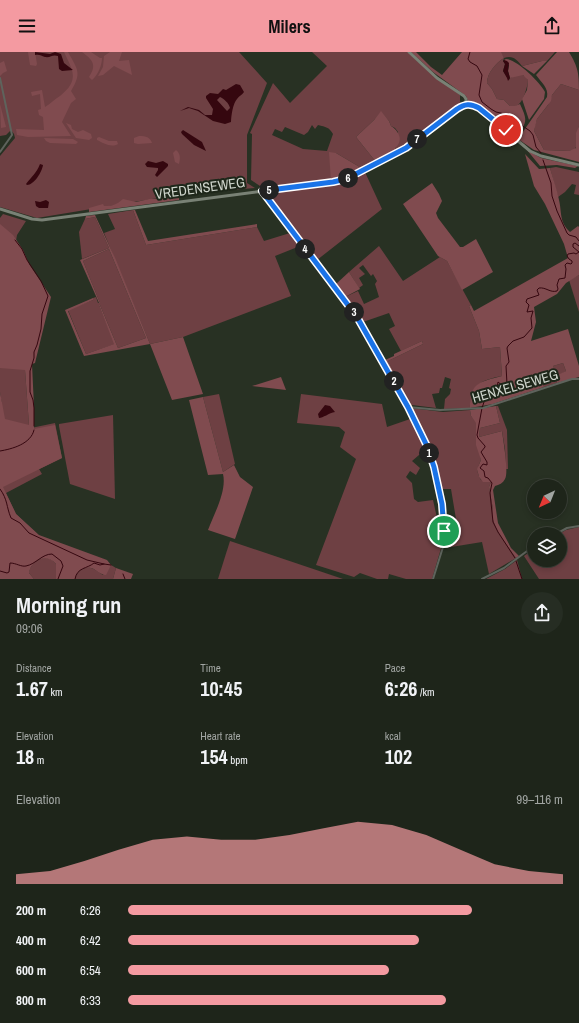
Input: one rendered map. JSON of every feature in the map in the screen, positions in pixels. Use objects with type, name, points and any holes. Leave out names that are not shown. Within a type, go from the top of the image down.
[{"type":"main road","points":[[409,52],[437,78],[464,96],[466,99],[466,104],[474,105],[479,108],[525,148],[544,157],[579,165]]},
{"type":"main road","name":"VREDENSEWEG","points":[[0,209],[32,220],[42,220],[333,182],[346,179],[406,148],[457,109],[466,104]]},
{"type":"street","points":[[0,78],[12,135],[0,152]]},
{"type":"street","points":[[262,191],[357,317],[408,407],[427,446],[434,467],[442,504],[444,531],[443,547],[433,579]]},
{"type":"street","name":"HENXELSEWEG","points":[[408,407],[440,410],[483,408],[572,379],[579,379]]},
{"type":"street","points":[[567,528],[579,526]]},
{"type":"street","points":[[482,579],[504,568],[527,551]]},
{"type":"shaded area","points":[[0,52],[239,52],[267,83],[247,135],[247,183],[255,188],[182,194],[37,218],[0,207],[0,156],[15,138],[11,130],[6,135],[0,136]]},
{"type":"shaded area","points":[[28,52],[35,52],[36,66],[30,65]]},
{"type":"shaded area","points":[[35,52],[50,54],[55,52],[61,54],[64,63],[73,70],[62,71],[59,69],[58,56],[54,55],[45,57],[35,55]]},
{"type":"shaded area","points":[[64,52],[68,52],[78,75],[71,91],[76,99],[71,103],[62,122],[71,136],[28,137],[17,135],[16,129],[44,130],[43,117],[39,115],[38,110],[41,109],[40,94],[32,96],[31,92],[42,90],[45,107],[60,96],[70,85],[73,75]]},
{"type":"shaded area","points":[[82,52],[91,52],[102,58],[99,70],[92,80],[89,77],[93,69],[93,63]]},
{"type":"shaded area","points":[[110,52],[122,52],[119,61],[129,60],[132,75],[114,66],[103,75],[98,76],[103,67],[104,56]]},
{"type":"shaded area","points":[[312,52],[408,52],[417,61],[460,95],[461,105],[413,141],[396,151],[395,148],[398,132],[391,126],[389,121],[381,112],[356,137],[376,162],[363,169],[336,153],[331,181],[260,189],[260,186],[251,180],[252,134],[250,133],[273,83],[290,103],[327,66]],"holes":[[[312,125],[315,129],[318,125],[323,126],[332,132],[333,134],[327,151],[303,149],[272,135],[275,129],[282,132],[285,127],[304,135],[308,132]]]},
{"type":"shaded area","points":[[411,52],[416,52],[431,67],[442,75],[462,52],[501,52],[504,58],[492,69],[487,79],[487,83],[497,99],[504,100],[510,106],[520,104],[525,121],[516,137],[477,103],[468,101],[466,96],[433,72]]},
{"type":"shaded area","points":[[500,52],[555,52],[547,61],[522,66],[510,57],[504,58]]},
{"type":"shaded area","points":[[557,52],[569,52],[577,70],[579,90],[561,84],[552,95],[551,101],[537,119],[534,131],[544,150],[569,151],[576,148],[576,133],[579,126],[579,162],[534,150],[518,139],[547,97],[546,88],[536,75]]},
{"type":"shaded area","points":[[504,58],[503,61],[505,64],[503,71],[509,80],[515,76],[522,75],[528,80],[524,97],[516,106],[510,106],[504,100],[497,99],[487,83],[487,79],[492,69]]},
{"type":"shaded area","points":[[506,59],[516,63],[527,72],[545,92],[544,99],[529,120],[522,99],[527,90],[528,80],[523,75],[510,78],[508,71],[509,65],[504,60]]},
{"type":"shaded area","points":[[504,60],[509,63],[508,71],[510,78],[508,81],[503,71],[505,64],[503,61]]},
{"type":"shaded area","points":[[4,61],[7,71],[0,76],[0,63]]},
{"type":"shaded area","points":[[547,61],[534,74],[522,66]]},
{"type":"shaded area","points":[[236,84],[240,85],[244,92],[234,103],[231,122],[225,124],[213,121],[198,111],[189,108],[180,111],[188,107],[199,110],[205,115],[212,115],[213,109],[206,96],[210,93],[218,94],[223,89],[226,90]],"holes":[[[220,97],[226,101],[229,106],[230,108],[227,111],[217,100]]]},
{"type":"shaded area","points":[[561,84],[579,90],[579,126],[576,137],[576,147],[574,150],[569,151],[544,150],[534,131],[535,125],[537,119],[548,105],[552,95]]},
{"type":"shaded area","points":[[0,104],[6,127],[1,128]]},
{"type":"shaded area","points":[[381,111],[391,126],[398,133],[400,139],[395,148],[396,151],[376,162],[356,137]]},
{"type":"shaded area","points":[[66,123],[71,125],[72,129],[78,132],[83,130],[91,134],[92,138],[89,140],[76,138]]},
{"type":"shaded area","points":[[183,130],[202,142],[206,151],[194,145],[182,134],[181,132]]},
{"type":"shaded area","points":[[139,136],[147,137],[152,143],[134,143],[134,138]]},
{"type":"shaded area","points":[[99,137],[109,141],[117,141],[118,144],[104,144],[97,140]]},
{"type":"shaded area","points":[[44,138],[73,139],[78,142],[76,144],[50,143]]},
{"type":"shaded area","points":[[176,150],[180,158],[179,164],[175,162],[173,153]]},
{"type":"shaded area","points":[[527,150],[541,158],[578,166],[575,168],[557,165],[540,166]]},
{"type":"shaded area","points":[[329,152],[336,153],[363,169],[341,179],[331,181]]},
{"type":"shaded area","points":[[525,154],[539,169],[550,168],[560,204],[562,221],[570,232],[578,226],[579,227],[579,275],[566,283],[557,294],[534,307],[536,322],[531,341],[568,329],[579,366],[579,377],[557,383],[556,378],[558,375],[566,371],[563,363],[553,366],[556,373],[554,378],[542,382],[544,387],[493,404],[470,408],[472,392],[478,384],[502,376],[500,347],[482,349],[479,331],[469,306],[471,305],[474,311],[568,258],[564,244],[545,204],[534,186]]},
{"type":"shaded area","points":[[148,161],[156,163],[163,161],[168,164],[168,166],[157,177],[155,175],[158,168],[147,167],[145,164]]},
{"type":"shaded area","points":[[40,164],[43,165],[35,181],[27,185],[26,184]]},
{"type":"shaded area","points":[[556,167],[579,172],[579,195],[574,194],[576,185],[572,184],[558,197],[550,168]]},
{"type":"shaded area","points":[[364,170],[382,209],[317,260],[265,193],[337,183]]},
{"type":"shaded area","points":[[432,183],[442,201],[436,213],[438,218],[460,247],[463,247],[476,239],[493,272],[462,290],[447,261],[438,256],[403,204]]},
{"type":"shaded area","points":[[179,198],[179,200],[89,212],[89,208],[103,204],[104,206],[116,204],[123,199],[136,202],[149,199]]},
{"type":"shaded area","points":[[46,200],[49,202],[48,208],[39,208],[36,206],[35,201],[40,202]]},
{"type":"shaded area","points":[[133,210],[146,245],[257,227],[264,241],[290,233],[300,246],[275,256],[291,296],[183,337],[150,344],[104,233],[115,229],[108,214]]},
{"type":"shaded area","points":[[133,210],[135,210],[148,241],[257,224],[257,227],[146,245]]},
{"type":"shaded area","points":[[3,214],[26,221],[17,235],[16,241],[29,264],[25,370],[29,425],[31,428],[55,423],[62,458],[39,469],[42,474],[6,493],[16,514],[35,532],[26,557],[29,572],[31,567],[37,561],[46,558],[50,559],[57,566],[56,579],[34,579],[29,573],[0,579],[0,398],[2,405],[0,392],[0,218]]},
{"type":"shaded area","points":[[95,215],[116,260],[150,344],[84,356],[65,310],[93,298],[93,300],[68,311],[86,354],[114,344],[99,305],[118,348],[146,338],[109,249],[83,261],[100,303],[80,260],[109,248],[95,217],[85,219],[86,216]]},
{"type":"shaded area","points":[[95,217],[109,248],[82,259],[79,232],[85,219]]},
{"type":"shaded area","points":[[0,224],[13,235],[23,250],[29,264],[51,297],[35,363],[32,364],[34,429],[55,425],[62,458],[3,487],[16,514],[39,535],[107,560],[111,565],[106,575],[91,568],[85,568],[77,574],[75,579],[56,579],[56,564],[48,559],[44,559],[36,562],[30,568],[29,573],[34,579],[0,579],[0,392],[5,419],[29,425],[25,370],[0,368]]},
{"type":"shaded area","points":[[379,246],[403,281],[440,257],[447,261],[471,305],[469,306],[479,331],[482,349],[500,347],[502,376],[488,379],[478,385],[472,394],[470,408],[444,409],[445,399],[450,394],[451,389],[449,388],[451,379],[445,377],[439,393],[432,394],[436,408],[412,405],[388,361],[423,344],[422,341],[401,351],[389,329],[395,326],[389,313],[363,322],[345,297],[358,291],[364,304],[379,297],[375,284],[377,281],[373,274],[371,276],[363,265],[359,268],[365,274],[359,278],[363,285],[359,288],[349,272]]},
{"type":"shaded area","points":[[109,249],[146,338],[118,348],[99,305],[115,344],[86,354],[68,310],[93,300],[93,298],[96,297],[98,303],[100,303],[83,261]]},
{"type":"shaded area","points":[[349,272],[360,289],[345,297],[336,284]]},
{"type":"shaded area","points":[[579,275],[579,312],[569,280]]},
{"type":"shaded area","points":[[183,337],[203,394],[172,400],[150,344]]},
{"type":"shaded area","points":[[422,341],[423,344],[388,361],[412,405],[410,405],[385,360],[394,356],[394,354]]},
{"type":"shaded area","points":[[563,363],[566,371],[556,378],[557,383],[544,387],[542,382],[554,378],[555,373],[553,366]]},
{"type":"shaded area","points":[[281,377],[286,390],[252,386]]},
{"type":"shaded area","points":[[219,394],[235,464],[223,472],[203,397]]},
{"type":"shaded area","points":[[301,394],[382,404],[387,427],[413,418],[426,449],[412,461],[420,468],[416,475],[410,471],[406,477],[412,483],[414,499],[418,502],[433,500],[437,518],[442,517],[442,545],[432,579],[406,579],[389,574],[388,579],[377,579],[360,573],[354,577],[316,565],[356,459],[340,447],[345,432],[339,427],[297,423]]},
{"type":"shaded area","points":[[203,397],[223,472],[234,465],[240,477],[253,487],[235,539],[208,530],[222,495],[224,481],[223,474],[208,475],[189,400]]},
{"type":"shaded area","points":[[325,405],[330,406],[335,412],[319,418],[318,414]]},
{"type":"shaded area","points":[[496,406],[498,406],[507,430],[508,469],[506,469],[502,431],[479,437],[480,428],[500,423]]},
{"type":"shaded area","points":[[496,406],[500,423],[480,428],[479,437],[502,431],[506,476],[503,482],[495,486],[493,490],[498,523],[511,548],[519,556],[516,558],[498,533],[493,520],[493,509],[489,487],[491,482],[483,482],[479,477],[477,469],[481,460],[476,445],[476,423],[471,416],[470,410]]},
{"type":"shaded area","points":[[411,408],[443,412],[470,410],[471,416],[476,422],[481,460],[478,468],[478,474],[481,480],[491,482],[489,487],[493,509],[493,520],[498,533],[516,558],[489,574],[482,542],[445,548],[445,520],[456,519],[451,489],[440,489],[430,449]]},
{"type":"shaded area","points":[[113,415],[115,499],[70,484],[59,426],[59,424]]},
{"type":"shaded area","points":[[579,527],[579,579],[539,579],[531,567],[567,567],[567,530]]},
{"type":"shaded area","points":[[230,541],[343,579],[218,579]]},
{"type":"shaded area","points":[[527,554],[527,561],[524,556]]},
{"type":"shaded area","points":[[517,560],[522,579],[486,579],[505,569]]},
{"type":"shaded area","points":[[111,565],[116,568],[113,579],[75,579],[77,574],[85,568],[94,569],[103,575]]},
{"type":"shaded area","points":[[116,568],[133,574],[131,579],[113,579]]},
{"type":"waterway","points":[[470,52],[468,59],[477,66],[482,75],[479,95],[482,102],[496,112],[505,114],[530,131],[533,135],[536,147],[541,153]]},
{"type":"waterway","points":[[543,160],[551,183],[552,196],[557,211],[567,233],[576,237],[579,241]]},
{"type":"waterway","points":[[15,240],[41,281],[48,296],[42,314],[41,329],[30,371],[30,392],[34,408],[34,426]]},
{"type":"waterway","points":[[579,246],[575,243],[573,244],[573,247],[579,252]]},
{"type":"waterway","points":[[515,558],[493,522],[490,493],[492,483],[485,477],[484,471],[480,468],[483,464],[487,465],[487,462],[481,452],[485,446],[477,435],[482,408],[487,393],[489,392],[496,394],[498,382],[503,386],[507,384],[506,366],[509,362],[508,346],[513,341],[524,337],[532,328],[531,318],[533,311],[527,312],[529,305],[526,302],[527,299],[539,295],[537,290],[539,288],[557,291],[559,279],[565,278],[565,265],[567,263],[572,263],[567,256],[568,254],[576,254],[579,252]]},
{"type":"waterway","points":[[0,451],[10,449],[25,442],[29,439],[34,430]]},
{"type":"waterway","points":[[0,489],[6,500],[11,518],[20,523],[29,533],[87,560],[104,564]]},
{"type":"waterway","points":[[0,571],[7,573],[9,572],[10,563],[26,566],[48,554],[52,554],[61,561],[63,566],[58,579]]},
{"type":"waterway","points":[[516,561],[522,579]]},
{"type":"waterway","points":[[75,579],[80,570],[94,563],[100,565],[111,565]]},
{"type":"waterway","points":[[123,574],[125,579]]},
{"type":"route","points":[[444,531],[442,504],[434,467],[427,446],[408,407],[357,317],[262,191],[341,181],[346,179],[406,148],[457,109],[466,104],[471,104],[479,108],[506,130]]}]
